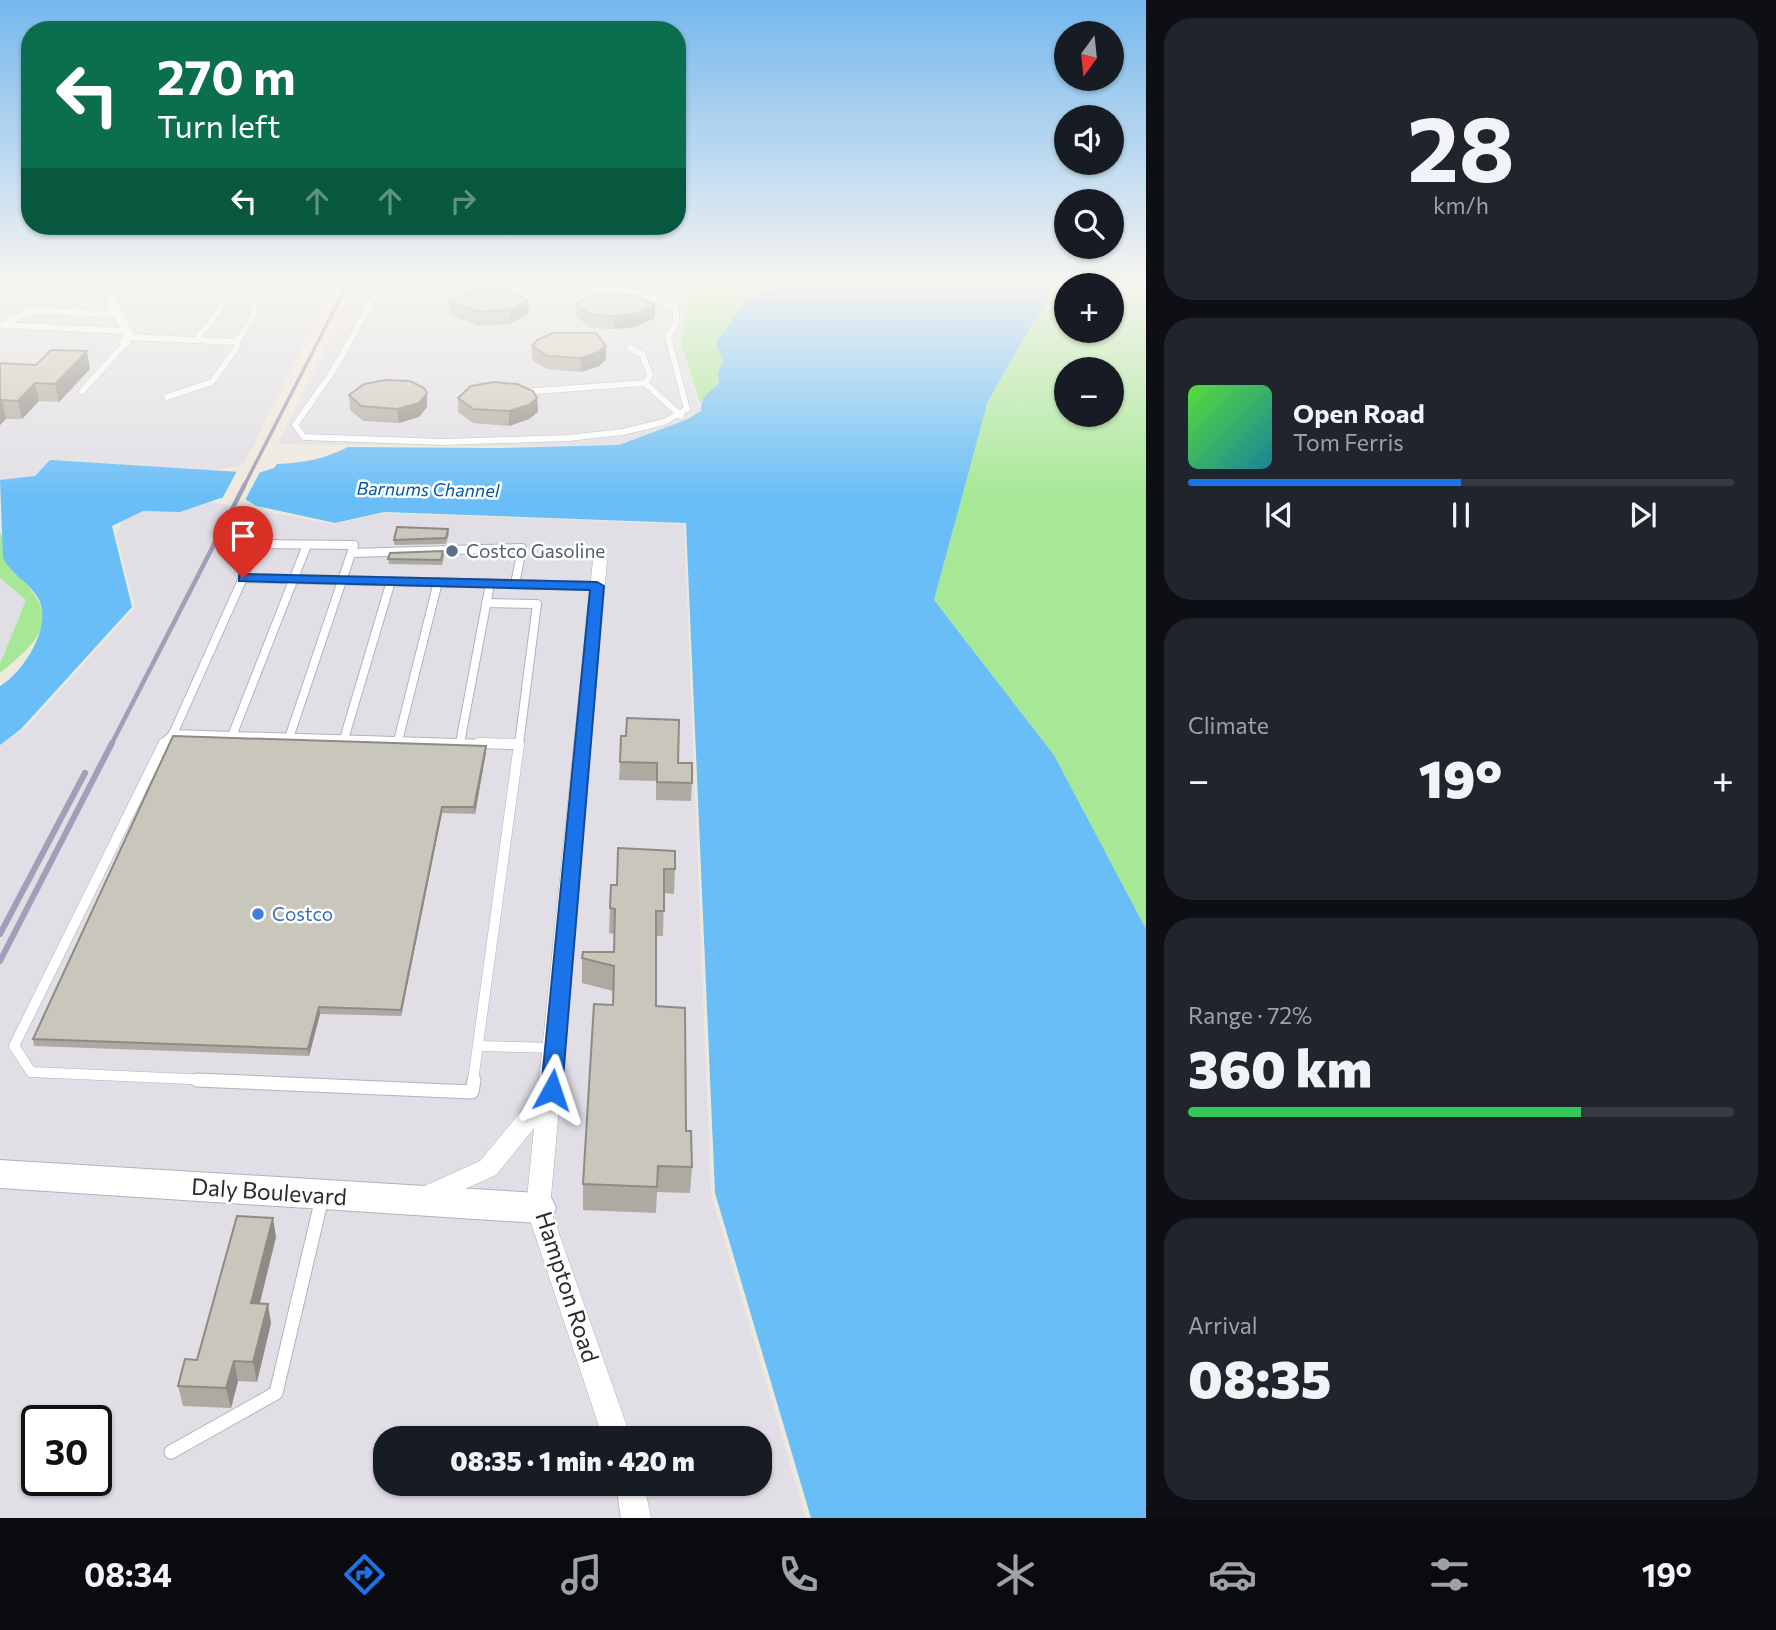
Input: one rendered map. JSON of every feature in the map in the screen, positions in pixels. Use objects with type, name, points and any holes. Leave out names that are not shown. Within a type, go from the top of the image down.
[{"type":"street","name":"Hampton Road","points":[[600,561],[552,1090],[538,1208],[613,1426]]},
{"type":"street","points":[[415,1201],[488,1168],[552,1090]]},
{"type":"street","name":"Daly Boulevard","points":[[0,1174],[538,1208]]},
{"type":"street","points":[[632,1496],[636,1518]]},
{"type":"lane","points":[[82,390],[110,356]]},
{"type":"lane","points":[[167,397],[212,382],[231,356]]},
{"type":"lane","points":[[341,356],[295,425],[304,437],[489,443],[590,435],[651,425],[681,416],[687,409],[673,356]]},
{"type":"lane","points":[[643,356],[650,375],[646,383]]},
{"type":"lane","points":[[521,392],[646,383],[681,416]]},
{"type":"lane","points":[[289,738],[354,545],[258,544],[173,734],[162,745],[14,1046],[31,1072],[472,1092],[537,604],[486,603]]},
{"type":"lane","points":[[232,736],[307,545]]},
{"type":"lane","points":[[352,553],[522,548],[515,584]]},
{"type":"lane","points":[[243,578],[597,586]]},
{"type":"lane","points":[[344,739],[391,581]]},
{"type":"lane","points":[[398,741],[438,582]]},
{"type":"lane","points":[[460,743],[490,583]]},
{"type":"lane","points":[[173,734],[519,744]]},
{"type":"lane","points":[[478,1046],[555,1048]]},
{"type":"lane","points":[[172,1452],[276,1393],[322,1196]]},
{"type":"shaded area","points":[[0,356],[298,356],[243,465],[208,471],[0,480]]},
{"type":"shaded area","points":[[322,356],[685,356],[701,411],[688,419],[619,445],[596,447],[278,444]]},
{"type":"shaded area","points":[[210,502],[334,524],[384,513],[684,524],[711,1194],[806,1518],[0,1518],[0,744],[24,730],[135,607],[116,535],[124,518],[143,511],[180,512]]},
{"type":"shaded area","points":[[0,578],[26,600],[0,664]]},
{"type":"green space","points":[[685,356],[721,356],[723,362],[718,372],[719,384],[700,403]]},
{"type":"green space","points":[[1014,356],[1146,356],[1146,929],[1054,755],[934,600],[988,401]]},
{"type":"green space","points":[[0,532],[4,541],[3,558],[32,591],[40,604],[43,617],[41,629],[34,642],[0,673],[0,664],[26,600],[0,578]]},
{"type":"water","name":"Barnums Channel","points":[[721,356],[1014,356],[988,401],[934,600],[1054,755],[1146,929],[1146,1518],[811,1518],[715,1193],[686,523],[384,512],[335,523],[257,506],[245,499],[221,498],[180,512],[143,511],[112,526],[132,607],[21,729],[0,745],[0,686],[18,671],[34,647],[42,621],[42,609],[30,587],[3,558],[0,480],[35,476],[50,460],[258,473],[274,468],[277,464],[314,460],[348,447],[498,448],[619,445],[688,419],[701,411],[704,398],[719,384],[718,372],[723,362]]},
{"type":"pier","points":[[237,471],[260,472],[245,500],[222,499]]},
{"type":"building","points":[[45,356],[82,356],[55,384],[35,383],[18,401],[0,402],[0,363],[36,365]]},
{"type":"building","points":[[547,356],[587,356],[581,358]]},
{"type":"building","points":[[386,380],[410,381],[424,388],[427,393],[419,403],[397,409],[361,406],[349,395],[364,384]]},
{"type":"building","points":[[494,382],[517,384],[533,391],[537,398],[529,405],[509,411],[473,409],[458,398],[471,386]]},
{"type":"building","points":[[397,527],[448,529],[446,538],[394,540]]},
{"type":"building","points":[[443,551],[441,560],[388,559],[390,553]]},
{"type":"building","points":[[627,718],[679,720],[678,763],[692,763],[692,783],[657,782],[657,763],[620,762],[621,736],[626,736]]},
{"type":"building","name":"Costco","points":[[173,736],[486,746],[474,807],[442,807],[401,1010],[319,1007],[308,1049],[33,1039]]},
{"type":"building","points":[[618,848],[675,851],[675,869],[664,869],[664,911],[656,911],[656,1006],[685,1008],[686,1131],[691,1131],[692,1167],[658,1166],[657,1187],[583,1184],[594,1004],[613,1005],[614,966],[582,958],[583,952],[614,952],[615,909],[610,908],[611,885],[617,885]]},
{"type":"building","points":[[237,1216],[273,1218],[251,1303],[268,1304],[253,1362],[234,1361],[226,1388],[178,1386],[185,1359],[197,1360]]},
{"type":"railway","points":[[244,486],[311,356]]},
{"type":"railway","points":[[111,745],[245,484]]},
{"type":"railway","points":[[0,961],[112,743]]},
{"type":"railway","points":[[0,934],[85,773]]},
{"type":"place","name":"Costco Gasoline","points":[[452,551]]},
{"type":"place","name":"Costco","points":[[258,914]]},
{"type":"route","points":[[243,578],[597,586],[552,1090]]}]
